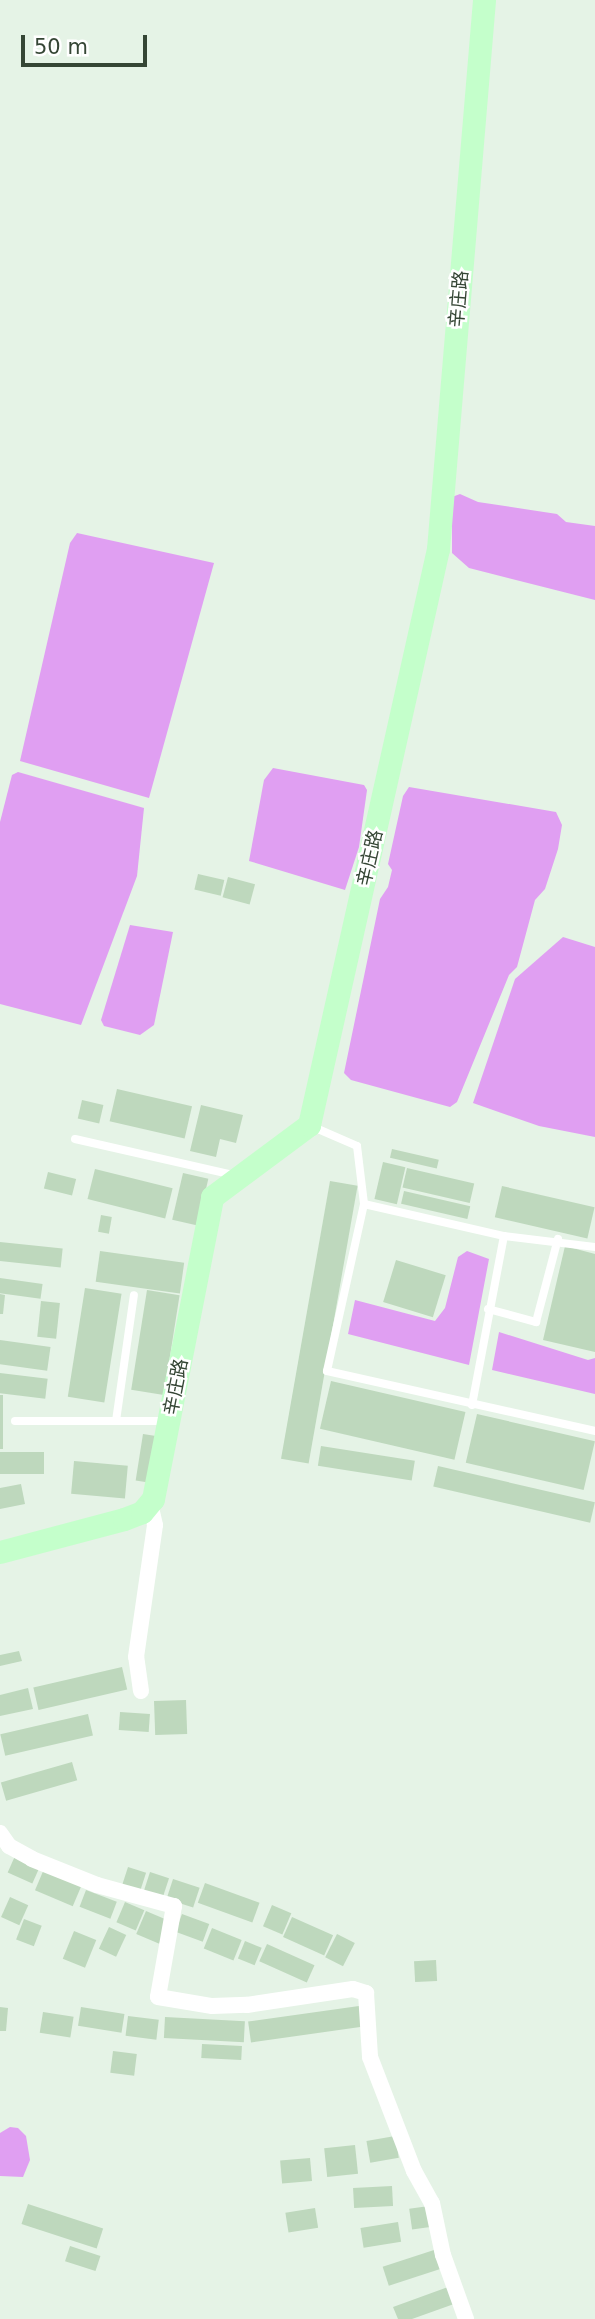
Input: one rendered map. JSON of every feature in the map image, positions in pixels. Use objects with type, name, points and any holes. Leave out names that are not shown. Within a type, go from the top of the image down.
[{"type":"street","name":"辛庄路","points":[[150,1503],[169,1421],[212,1197],[309,1125],[438,549],[484,0]]},
{"type":"street","points":[[0,1552],[124,1519],[150,1503],[155,1525],[136,1657],[141,1691]]},
{"type":"street","points":[[0,1833],[9,1846],[32,1859],[97,1885],[174,1906],[158,1997],[212,2006],[247,2005],[353,1989],[366,1993],[370,2057],[414,2171],[432,2203],[443,2255],[466,2319]]},
{"type":"lane","points":[[309,1125],[357,1146],[364,1204],[327,1371],[595,1431]]},
{"type":"lane","points":[[75,1139],[241,1176]]},
{"type":"lane","points":[[364,1204],[504,1236],[558,1239],[595,1247]]},
{"type":"lane","points":[[472,1405],[488,1309],[504,1236]]},
{"type":"lane","points":[[488,1309],[536,1322],[558,1239]]},
{"type":"lane","points":[[116,1421],[134,1295]]},
{"type":"lane","points":[[15,1421],[169,1421]]},
{"type":"shaded area","points":[[460,494],[478,502],[557,514],[566,522],[595,526],[595,600],[469,568],[452,553],[452,497]]},
{"type":"shaded area","points":[[77,533],[214,563],[149,798],[20,761],[70,543]]},
{"type":"shaded area","points":[[273,768],[364,785],[367,790],[359,847],[345,890],[249,861],[264,780]]},
{"type":"shaded area","points":[[18,772],[144,808],[137,876],[81,1025],[0,1004],[0,822],[12,775]]},
{"type":"shaded area","points":[[409,787],[556,812],[562,825],[558,849],[545,889],[535,900],[517,967],[509,975],[457,1102],[450,1107],[351,1080],[344,1073],[380,899],[388,887],[392,870],[388,864],[403,796]]},
{"type":"shaded area","points":[[130,925],[173,932],[154,1025],[140,1035],[104,1026],[101,1020]]},
{"type":"shaded area","points":[[563,937],[595,947],[595,1137],[539,1126],[473,1103],[515,979]]},
{"type":"shaded area","points":[[467,1251],[489,1259],[469,1365],[348,1334],[355,1300],[435,1321],[445,1308],[458,1257]]},
{"type":"shaded area","points":[[499,1332],[588,1360],[595,1358],[595,1394],[492,1370]]},
{"type":"shaded area","points":[[10,2127],[18,2128],[26,2136],[30,2160],[23,2177],[0,2176],[0,2133]]},
{"type":"building","points":[[198,874],[224,880],[221,896],[194,890]]},
{"type":"building","points":[[228,877],[255,884],[250,905],[223,897]]},
{"type":"building","points":[[117,1089],[192,1106],[185,1138],[110,1121]]},
{"type":"building","points":[[82,1100],[103,1105],[99,1123],[78,1119]]},
{"type":"building","points":[[201,1105],[243,1115],[236,1143],[220,1139],[216,1157],[190,1151]]},
{"type":"building","points":[[392,1149],[439,1160],[437,1169],[390,1158]]},
{"type":"building","points":[[383,1162],[405,1167],[397,1204],[374,1199]]},
{"type":"building","points":[[407,1168],[474,1184],[470,1203],[403,1187]]},
{"type":"building","points":[[95,1169],[173,1188],[165,1218],[88,1199]]},
{"type":"building","points":[[48,1172],[76,1179],[72,1196],[44,1188]]},
{"type":"building","points":[[183,1173],[208,1179],[198,1226],[172,1220]]},
{"type":"building","points":[[330,1181],[358,1186],[309,1464],[281,1459]]},
{"type":"building","points":[[502,1186],[595,1207],[587,1239],[495,1217]]},
{"type":"building","points":[[404,1191],[470,1206],[467,1219],[401,1204]]},
{"type":"building","points":[[101,1215],[112,1217],[109,1234],[98,1232]]},
{"type":"building","points":[[0,1242],[63,1249],[61,1267],[0,1261]]},
{"type":"building","points":[[565,1246],[595,1254],[595,1352],[543,1340]]},
{"type":"building","points":[[100,1251],[184,1263],[180,1294],[96,1282]]},
{"type":"building","points":[[396,1260],[446,1275],[433,1317],[383,1302]]},
{"type":"building","points":[[0,1278],[43,1284],[40,1299],[0,1293]]},
{"type":"building","points":[[85,1288],[122,1294],[104,1402],[68,1397]]},
{"type":"building","points":[[147,1290],[180,1295],[164,1395],[131,1390]]},
{"type":"building","points":[[0,1294],[5,1295],[3,1314],[0,1314]]},
{"type":"building","points":[[41,1301],[60,1303],[56,1339],[37,1337]]},
{"type":"building","points":[[0,1340],[51,1347],[47,1371],[0,1364]]},
{"type":"building","points":[[0,1373],[48,1379],[45,1399],[0,1393]]},
{"type":"building","points":[[331,1381],[465,1412],[454,1460],[320,1429]]},
{"type":"building","points":[[0,1395],[3,1395],[3,1449],[0,1449]]},
{"type":"building","points":[[477,1414],[595,1441],[584,1490],[466,1463]]},
{"type":"building","points":[[143,1434],[156,1436],[148,1482],[136,1480]]},
{"type":"building","points":[[321,1446],[415,1461],[412,1481],[318,1466]]},
{"type":"building","points":[[0,1452],[44,1452],[44,1474],[0,1474]]},
{"type":"building","points":[[74,1461],[128,1466],[125,1499],[71,1494]]},
{"type":"building","points":[[438,1466],[595,1502],[590,1523],[433,1486]]},
{"type":"building","points":[[21,1484],[25,1504],[0,1509],[0,1488]]},
{"type":"building","points":[[19,1651],[22,1661],[0,1666],[0,1655]]},
{"type":"building","points":[[122,1667],[127,1689],[39,1710],[33,1687]]},
{"type":"building","points":[[28,1688],[33,1709],[0,1716],[0,1695]]},
{"type":"building","points":[[186,1700],[187,1734],[155,1735],[154,1701]]},
{"type":"building","points":[[120,1712],[150,1714],[149,1732],[119,1730]]},
{"type":"building","points":[[88,1714],[93,1735],[5,1756],[0,1734]]},
{"type":"building","points":[[72,1762],[77,1780],[6,1801],[1,1782]]},
{"type":"building","points":[[15,1856],[40,1867],[32,1883],[8,1872]]},
{"type":"building","points":[[128,1867],[146,1873],[139,1894],[121,1888]]},
{"type":"building","points":[[44,1869],[82,1885],[73,1906],[35,1890]]},
{"type":"building","points":[[150,1872],[169,1878],[162,1899],[143,1893]]},
{"type":"building","points":[[173,1879],[200,1888],[193,1908],[167,1899]]},
{"type":"building","points":[[205,1883],[260,1903],[252,1923],[198,1903]]},
{"type":"building","points":[[86,1890],[117,1902],[110,1919],[80,1907]]},
{"type":"building","points":[[10,1897],[28,1905],[19,1925],[1,1917]]},
{"type":"building","points":[[125,1902],[144,1910],[136,1930],[116,1922]]},
{"type":"building","points":[[272,1905],[291,1913],[282,1934],[263,1926]]},
{"type":"building","points":[[146,1911],[169,1921],[159,1944],[136,1934]]},
{"type":"building","points":[[182,1914],[209,1924],[203,1942],[176,1932]]},
{"type":"building","points":[[292,1917],[333,1935],[324,1955],[283,1937]]},
{"type":"building","points":[[24,1919],[42,1926],[34,1946],[16,1940]]},
{"type":"building","points":[[109,1927],[126,1935],[116,1957],[99,1949]]},
{"type":"building","points":[[212,1928],[242,1940],[233,1960],[204,1948]]},
{"type":"building","points":[[74,1931],[96,1940],[85,1968],[63,1959]]},
{"type":"building","points":[[337,1934],[355,1943],[343,1966],[325,1957]]},
{"type":"building","points":[[245,1941],[262,1948],[255,1965],[238,1959]]},
{"type":"building","points":[[267,1944],[315,1965],[307,1983],[259,1961]]},
{"type":"building","points":[[436,1960],[437,1981],[415,1982],[414,1961]]},
{"type":"building","points":[[359,2006],[362,2027],[251,2042],[248,2022]]},
{"type":"building","points":[[0,2007],[8,2008],[6,2031],[0,2031]]},
{"type":"building","points":[[81,2007],[124,2014],[121,2033],[78,2026]]},
{"type":"building","points":[[43,2012],[74,2017],[70,2038],[40,2033]]},
{"type":"building","points":[[128,2016],[159,2020],[156,2040],[126,2036]]},
{"type":"building","points":[[165,2017],[245,2021],[244,2042],[164,2038]]},
{"type":"building","points":[[202,2044],[242,2046],[241,2060],[201,2058]]},
{"type":"building","points":[[113,2051],[137,2054],[134,2076],[110,2073]]},
{"type":"building","points":[[395,2136],[399,2158],[370,2163],[366,2141]]},
{"type":"building","points":[[355,2145],[358,2174],[327,2177],[324,2148]]},
{"type":"building","points":[[310,2158],[312,2181],[282,2184],[280,2161]]},
{"type":"building","points":[[392,2186],[393,2206],[354,2208],[353,2188]]},
{"type":"building","points":[[28,2204],[103,2228],[97,2248],[22,2224]]},
{"type":"building","points":[[429,2206],[432,2227],[412,2230],[409,2209]]},
{"type":"building","points":[[315,2208],[318,2228],[288,2232],[285,2213]]},
{"type":"building","points":[[398,2222],[401,2242],[364,2248],[360,2228]]},
{"type":"building","points":[[70,2246],[100,2256],[95,2271],[65,2261]]},
{"type":"building","points":[[434,2250],[440,2269],[389,2286],[383,2267]]},
{"type":"building","points":[[448,2287],[454,2304],[412,2319],[398,2319],[393,2307]]}]
